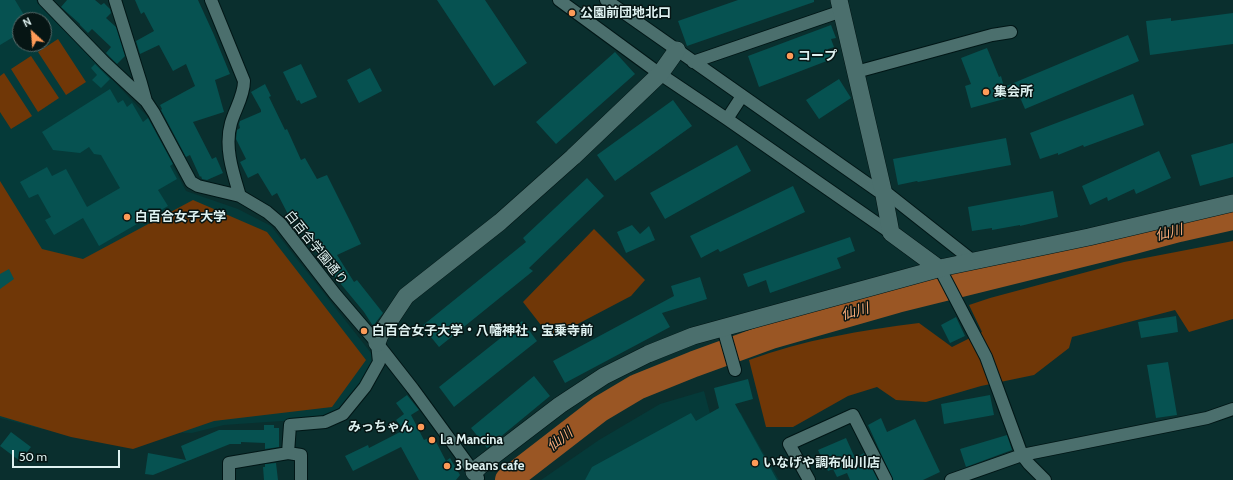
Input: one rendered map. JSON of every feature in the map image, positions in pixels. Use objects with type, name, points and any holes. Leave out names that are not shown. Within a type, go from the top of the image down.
[{"type":"street","name":"白百合学園通り","points":[[44,0],[105,63],[146,101],[191,182],[198,186],[240,196],[268,212],[280,223],[335,294],[377,343],[427,408],[475,478]]},
{"type":"street","points":[[115,0],[142,83],[146,101]]},
{"type":"street","points":[[211,0],[244,82],[244,88],[230,124],[228,141],[230,158],[240,196]]},
{"type":"street","points":[[559,0],[660,74],[891,232],[943,274],[986,357],[1022,455],[1045,480]]},
{"type":"street","points":[[606,0],[878,190],[883,190],[974,261]]},
{"type":"street","points":[[694,62],[841,5],[883,190],[891,232]]},
{"type":"street","points":[[856,72],[992,35],[1011,32]]},
{"type":"street","points":[[288,453],[290,425],[325,422],[343,414],[366,387],[379,362],[377,343],[380,335],[406,296],[500,222],[573,157],[660,74],[677,50]]},
{"type":"street","points":[[727,119],[742,96]]},
{"type":"street","points":[[475,478],[480,466],[560,404],[604,376],[648,354],[693,336],[725,334],[943,274],[974,261],[1089,237],[1233,203]]},
{"type":"street","points":[[725,334],[735,370]]},
{"type":"street","points":[[951,480],[1022,455],[1206,418],[1233,409]]},
{"type":"street","points":[[809,480],[789,444],[854,415],[886,480]]},
{"type":"street","points":[[229,480],[229,463],[288,453],[301,456],[301,480]]},
{"type":"shaded area","name":"白百合女子大学","points":[[0,0],[36,0],[47,12],[12,12],[12,52],[52,52],[52,17],[147,116],[186,191],[238,209],[271,226],[375,358],[361,385],[339,410],[325,418],[224,425],[192,433],[42,429],[0,418]]},
{"type":"shaded area","points":[[58,39],[86,82],[66,95],[38,52],[52,52],[52,43]]},
{"type":"shaded area","points":[[31,56],[59,98],[38,112],[11,69]]},
{"type":"shaded area","points":[[4,73],[32,116],[11,129],[0,112],[0,76]]},
{"type":"shaded area","name":"白百合女子大学","points":[[0,181],[42,249],[83,259],[193,200],[267,232],[366,360],[332,407],[214,421],[133,449],[71,437],[0,416]]},
{"type":"shaded area","points":[[594,229],[645,280],[631,296],[551,338],[523,302]]},
{"type":"shaded area","points":[[1233,241],[1233,319],[1189,332],[1175,310],[1072,337],[1069,348],[1034,375],[981,386],[926,402],[896,400],[877,387],[848,396],[793,427],[766,427],[749,360],[811,341],[919,323],[952,347],[982,332],[969,305],[1124,262]]},
{"type":"shaded area","points":[[704,391],[712,421],[741,413],[779,480],[541,480],[599,440],[660,404]]},
{"type":"building","points":[[0,0],[15,0],[22,12],[12,12],[12,38],[0,45]]},
{"type":"building","points":[[67,0],[95,0],[101,5],[104,3],[110,9],[111,13],[106,18],[116,27],[125,56],[117,64],[106,53],[111,47],[92,29],[88,33],[61,7]]},
{"type":"building","points":[[135,0],[198,0],[230,74],[215,80],[224,112],[193,122],[212,159],[216,157],[223,173],[207,180],[202,179],[201,176],[200,177],[190,155],[186,157],[161,110],[160,105],[195,86],[186,64],[173,71],[159,45],[140,54],[136,41],[154,31],[144,12],[141,14]]},
{"type":"building","points":[[437,0],[485,0],[527,63],[494,86]]},
{"type":"building","points":[[738,0],[814,0],[814,2],[687,46],[678,21]]},
{"type":"building","points":[[1233,13],[1233,44],[1150,55],[1146,21],[1171,18],[1171,21]]},
{"type":"building","points":[[831,25],[836,38],[831,39],[834,47],[828,49],[832,59],[759,87],[748,56]]},
{"type":"building","points":[[1128,35],[1139,61],[1025,109],[1019,95],[971,108],[965,86],[971,84],[961,58],[987,48],[999,77],[1001,76],[1004,87]]},
{"type":"building","points":[[615,52],[635,74],[556,144],[536,122]]},
{"type":"building","points":[[95,64],[110,79],[101,88],[92,80],[97,75],[91,68]]},
{"type":"building","points":[[301,64],[317,97],[301,104],[299,100],[297,101],[283,72]]},
{"type":"building","points":[[370,68],[382,91],[359,103],[347,80]]},
{"type":"building","points":[[839,79],[851,98],[819,119],[806,100]]},
{"type":"building","points":[[265,84],[271,96],[269,97],[285,130],[287,129],[301,160],[305,158],[317,179],[327,175],[361,244],[337,255],[354,282],[357,280],[383,313],[373,326],[364,312],[339,283],[324,259],[322,260],[310,245],[314,244],[302,218],[292,222],[277,193],[272,196],[258,173],[248,178],[240,162],[246,159],[236,139],[237,130],[240,128],[240,121],[261,112],[251,92]]},
{"type":"building","points":[[110,89],[118,103],[123,100],[127,107],[132,103],[143,122],[148,118],[173,164],[170,166],[177,179],[158,190],[168,206],[99,246],[83,218],[54,235],[45,220],[51,217],[38,194],[29,198],[20,182],[47,167],[52,176],[66,169],[87,207],[120,188],[101,155],[94,154],[89,147],[80,153],[53,150],[42,132]]},
{"type":"building","points":[[1133,94],[1144,125],[1084,147],[1083,145],[1058,155],[1058,153],[1040,159],[1030,133]]},
{"type":"building","points":[[673,100],[692,126],[615,181],[597,155]]},
{"type":"building","points":[[1006,138],[1011,165],[898,185],[893,159]]},
{"type":"building","points":[[1233,143],[1233,177],[1200,186],[1191,155]]},
{"type":"building","points":[[737,145],[751,171],[665,219],[650,193]]},
{"type":"building","points":[[1159,151],[1171,178],[1136,194],[1134,189],[1108,201],[1107,197],[1090,205],[1082,186]]},
{"type":"building","points":[[587,178],[604,196],[529,268],[533,271],[439,347],[422,326],[526,242],[523,238]]},
{"type":"building","points":[[793,186],[805,212],[720,252],[718,249],[701,258],[690,236]]},
{"type":"building","points":[[1053,191],[1058,217],[1020,226],[972,231],[968,207]]},
{"type":"building","points":[[632,225],[640,234],[649,226],[655,240],[626,253],[617,232]]},
{"type":"building","points":[[850,237],[855,251],[837,258],[841,268],[770,293],[766,280],[748,287],[743,274]]},
{"type":"building","points":[[9,269],[14,279],[0,289],[0,274]]},
{"type":"building","points":[[700,277],[707,299],[662,313],[670,327],[565,383],[553,361],[674,296],[671,286]]},
{"type":"building","points":[[1176,316],[1178,332],[1141,338],[1138,322]]},
{"type":"building","points":[[956,317],[965,336],[950,343],[941,325]]},
{"type":"building","points":[[522,321],[537,341],[454,407],[439,387]]},
{"type":"building","points":[[1168,362],[1177,415],[1156,418],[1147,365]]},
{"type":"building","points":[[534,376],[550,396],[487,448],[471,428]]},
{"type":"building","points":[[748,379],[753,399],[735,404],[777,480],[585,480],[592,467],[691,413],[696,421],[719,408],[714,388]]},
{"type":"building","points":[[407,395],[419,410],[411,415],[424,440],[433,436],[446,461],[450,458],[460,475],[456,480],[419,480],[401,447],[353,471],[345,456],[368,445],[369,448],[404,430],[396,420],[404,414],[396,403]]},
{"type":"building","points":[[990,395],[994,415],[944,424],[941,404]]},
{"type":"building","points":[[881,418],[887,432],[915,419],[940,472],[923,480],[893,480],[868,425]]},
{"type":"building","points":[[264,425],[274,425],[274,428],[279,428],[279,447],[265,449],[265,443],[241,442],[241,444],[230,444],[153,475],[145,474],[148,453],[186,460],[181,446],[219,430],[264,430]]},
{"type":"building","points":[[11,432],[31,447],[20,461],[0,446]]},
{"type":"building","points":[[1007,435],[1012,450],[966,467],[960,449]]},
{"type":"building","points":[[846,438],[855,458],[864,453],[878,480],[850,480],[847,473],[837,477],[833,469],[828,471],[818,450]]},
{"type":"building","points":[[276,463],[278,480],[264,480],[263,467],[265,467],[265,464]]},
{"type":"waterway","name":"仙川","points":[[508,480],[600,409],[637,387],[694,364],[771,336],[897,300],[1179,229],[1233,217]]},
{"type":"place","name":"公園前団地北口","points":[[572,13]]},
{"type":"place","name":"コープ","points":[[790,56]]},
{"type":"place","name":"集会所","points":[[986,92]]},
{"type":"place","name":"白百合女子大学","points":[[127,217]]},
{"type":"place","name":"白百合女子大学・八幡神社・宝乗寺前","points":[[364,331]]},
{"type":"place","name":"みっちゃん","points":[[421,427]]},
{"type":"place","name":"La Mancina","points":[[432,440]]},
{"type":"place","name":"いなげや調布仙川店","points":[[755,463]]},
{"type":"place","name":"3 beans cafe","points":[[447,466]]}]
